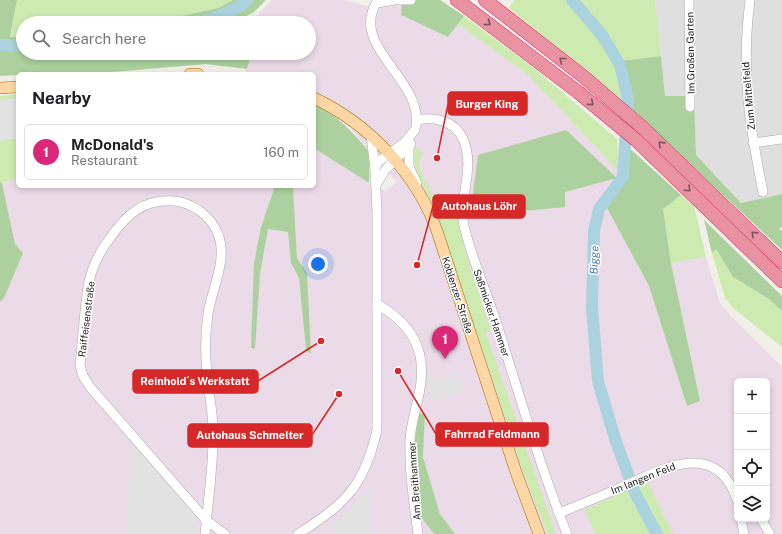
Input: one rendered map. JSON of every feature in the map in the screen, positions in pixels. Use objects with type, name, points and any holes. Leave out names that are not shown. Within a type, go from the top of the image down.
[{"type":"highway","points":[[457,0],[547,67],[636,140],[779,278]]},
{"type":"highway","points":[[485,0],[584,77],[642,127],[782,262]]},
{"type":"main road","points":[[0,88],[16,87]]},
{"type":"main road","name":"Koblenzer Straße","points":[[316,99],[333,107],[371,136],[392,157],[421,194],[435,224],[516,475],[539,534]]},
{"type":"street","points":[[375,169],[378,162],[392,157],[409,146],[416,135],[415,130],[417,120],[413,100],[401,79],[377,46],[372,33],[370,17],[376,3],[395,0]]},
{"type":"street","points":[[400,0],[411,0]]},
{"type":"street","name":"Im Großen Garten","points":[[689,0],[690,107]]},
{"type":"street","name":"Zum Mittelfeld","points":[[750,0],[745,66],[753,143],[763,192]]},
{"type":"street","name":"Saßmicker Hammer","points":[[417,120],[424,118],[441,120],[453,126],[462,137],[468,149],[464,223],[470,249],[492,307],[567,534]]},
{"type":"street","points":[[376,185],[392,157],[415,130]]},
{"type":"street","points":[[298,534],[330,513],[348,497],[359,480],[371,455],[377,430],[376,185],[371,136]]},
{"type":"street","points":[[753,143],[782,139]]},
{"type":"street","points":[[409,146],[409,167],[421,194]]},
{"type":"street","name":"Raiffeisenstraße","points":[[205,534],[206,520],[213,438],[212,409],[207,375],[205,344],[208,315],[219,269],[222,247],[218,234],[208,218],[195,207],[180,202],[164,201],[149,203],[133,211],[123,219],[94,263],[89,281],[80,366],[82,376],[206,520],[225,534]]},
{"type":"street","name":"Am Breithammer","points":[[377,304],[391,312],[404,323],[414,338],[420,352],[422,368],[421,385],[410,440],[418,534]]},
{"type":"street","name":"Im langen Feld","points":[[559,513],[675,464],[688,462],[699,463],[711,467],[721,475],[734,492]]},
{"type":"street","points":[[742,522],[744,534]]},
{"type":"street","points":[[763,522],[770,534]]},
{"type":"shaded area","points":[[272,0],[344,0],[367,6],[402,5],[401,15],[448,37],[458,24],[528,75],[626,179],[607,208],[649,286],[687,406],[700,401],[671,263],[706,257],[720,303],[782,367],[782,534],[455,534],[440,514],[423,457],[425,414],[419,413],[420,516],[434,534],[0,534],[0,302],[4,297],[23,253],[15,244],[2,183],[16,179],[16,188],[274,188],[261,227],[254,263],[260,274],[267,229],[288,232],[291,263],[299,278],[306,350],[307,273],[297,258],[293,188],[316,188],[316,149],[369,183],[385,191],[397,182],[350,128],[316,105],[316,72],[246,72],[249,60],[316,60],[316,16],[257,16]]},
{"type":"shaded area","points":[[655,0],[782,0],[782,194],[741,203],[696,155],[694,96],[665,96]]},
{"type":"shaded area","points":[[16,98],[16,138],[0,141],[0,100]]},
{"type":"shaded area","points":[[459,373],[465,391],[432,401],[426,376],[432,374],[439,379]]},
{"type":"shaded area","points":[[132,444],[197,518],[195,534],[127,534]]},
{"type":"shaded area","points":[[369,489],[371,534],[335,534],[334,523]]},
{"type":"green space","points":[[0,0],[17,0],[10,37],[16,37],[16,60],[249,60],[247,69],[206,64],[113,72],[16,72],[16,75],[0,76]]},
{"type":"green space","points":[[17,0],[233,0],[218,8],[182,16],[16,16],[16,38],[10,38]]},
{"type":"green space","points":[[233,0],[266,0],[254,12],[246,16],[182,16],[218,8]]},
{"type":"green space","points":[[402,0],[440,0],[464,16],[448,37],[401,15]]},
{"type":"green space","points":[[514,0],[655,0],[661,56],[621,61],[624,102],[509,8]]},
{"type":"green space","points":[[464,16],[534,68],[617,139],[620,173],[528,75],[458,24]]},
{"type":"green space","points":[[661,56],[665,96],[694,96],[696,155],[741,203],[782,194],[782,227],[779,228],[782,231],[782,250],[624,102],[621,61]]},
{"type":"green space","points":[[16,94],[16,179],[2,183],[0,182],[0,96]]},
{"type":"green space","points":[[316,105],[345,125],[370,153],[369,183],[316,149]]},
{"type":"green space","points":[[566,130],[617,178],[565,192],[565,207],[470,216],[478,155]]},
{"type":"green space","points":[[626,145],[681,195],[663,209],[671,263],[700,401],[687,406],[649,286],[607,208],[626,179]]},
{"type":"green space","points":[[415,147],[423,153],[419,161],[421,173],[444,212],[458,212],[465,251],[491,330],[486,333],[556,534],[548,534],[524,475],[438,216],[420,179],[413,160]]},
{"type":"green space","points":[[0,182],[2,183],[15,244],[23,253],[4,298],[0,302]]},
{"type":"green space","points":[[274,188],[293,188],[297,258],[307,273],[311,354],[306,350],[299,278],[291,263],[288,232],[268,229],[260,274],[255,349],[251,348],[254,263],[261,227]]},
{"type":"green space","points":[[681,195],[694,206],[706,257],[671,263],[663,209]]},
{"type":"green space","points":[[704,220],[782,296],[782,311],[769,299],[733,277],[716,249],[712,253]]},
{"type":"green space","points":[[716,249],[733,277],[769,299],[782,311],[782,347],[733,308],[725,298],[712,253]]},
{"type":"green space","points":[[418,413],[425,414],[423,457],[440,514],[455,534],[434,534],[420,516],[414,452]]},
{"type":"green space","points":[[647,481],[673,534],[596,534],[585,510]]},
{"type":"waterway","name":"Bigge","points":[[218,16],[236,8],[248,0]]},
{"type":"waterway","name":"Bigge","points":[[572,0],[602,35],[620,65],[628,99],[623,177],[599,209],[594,231],[592,307],[598,381],[615,439],[635,493],[657,534]]},
{"type":"waterway","name":"Bigge","points":[[0,45],[16,46]]},
{"type":"place","name":"Burger King","points":[[437,158]]},
{"type":"place","name":"Autohaus Löhr","points":[[417,265]]},
{"type":"place","name":"Reinhold´s Werkstatt","points":[[321,341]]},
{"type":"place","name":"McDonald's","points":[[445,359]]},
{"type":"place","name":"Fahrrad Feldmann","points":[[398,371]]},
{"type":"place","name":"Autohaus Schmelter","points":[[339,394]]}]
